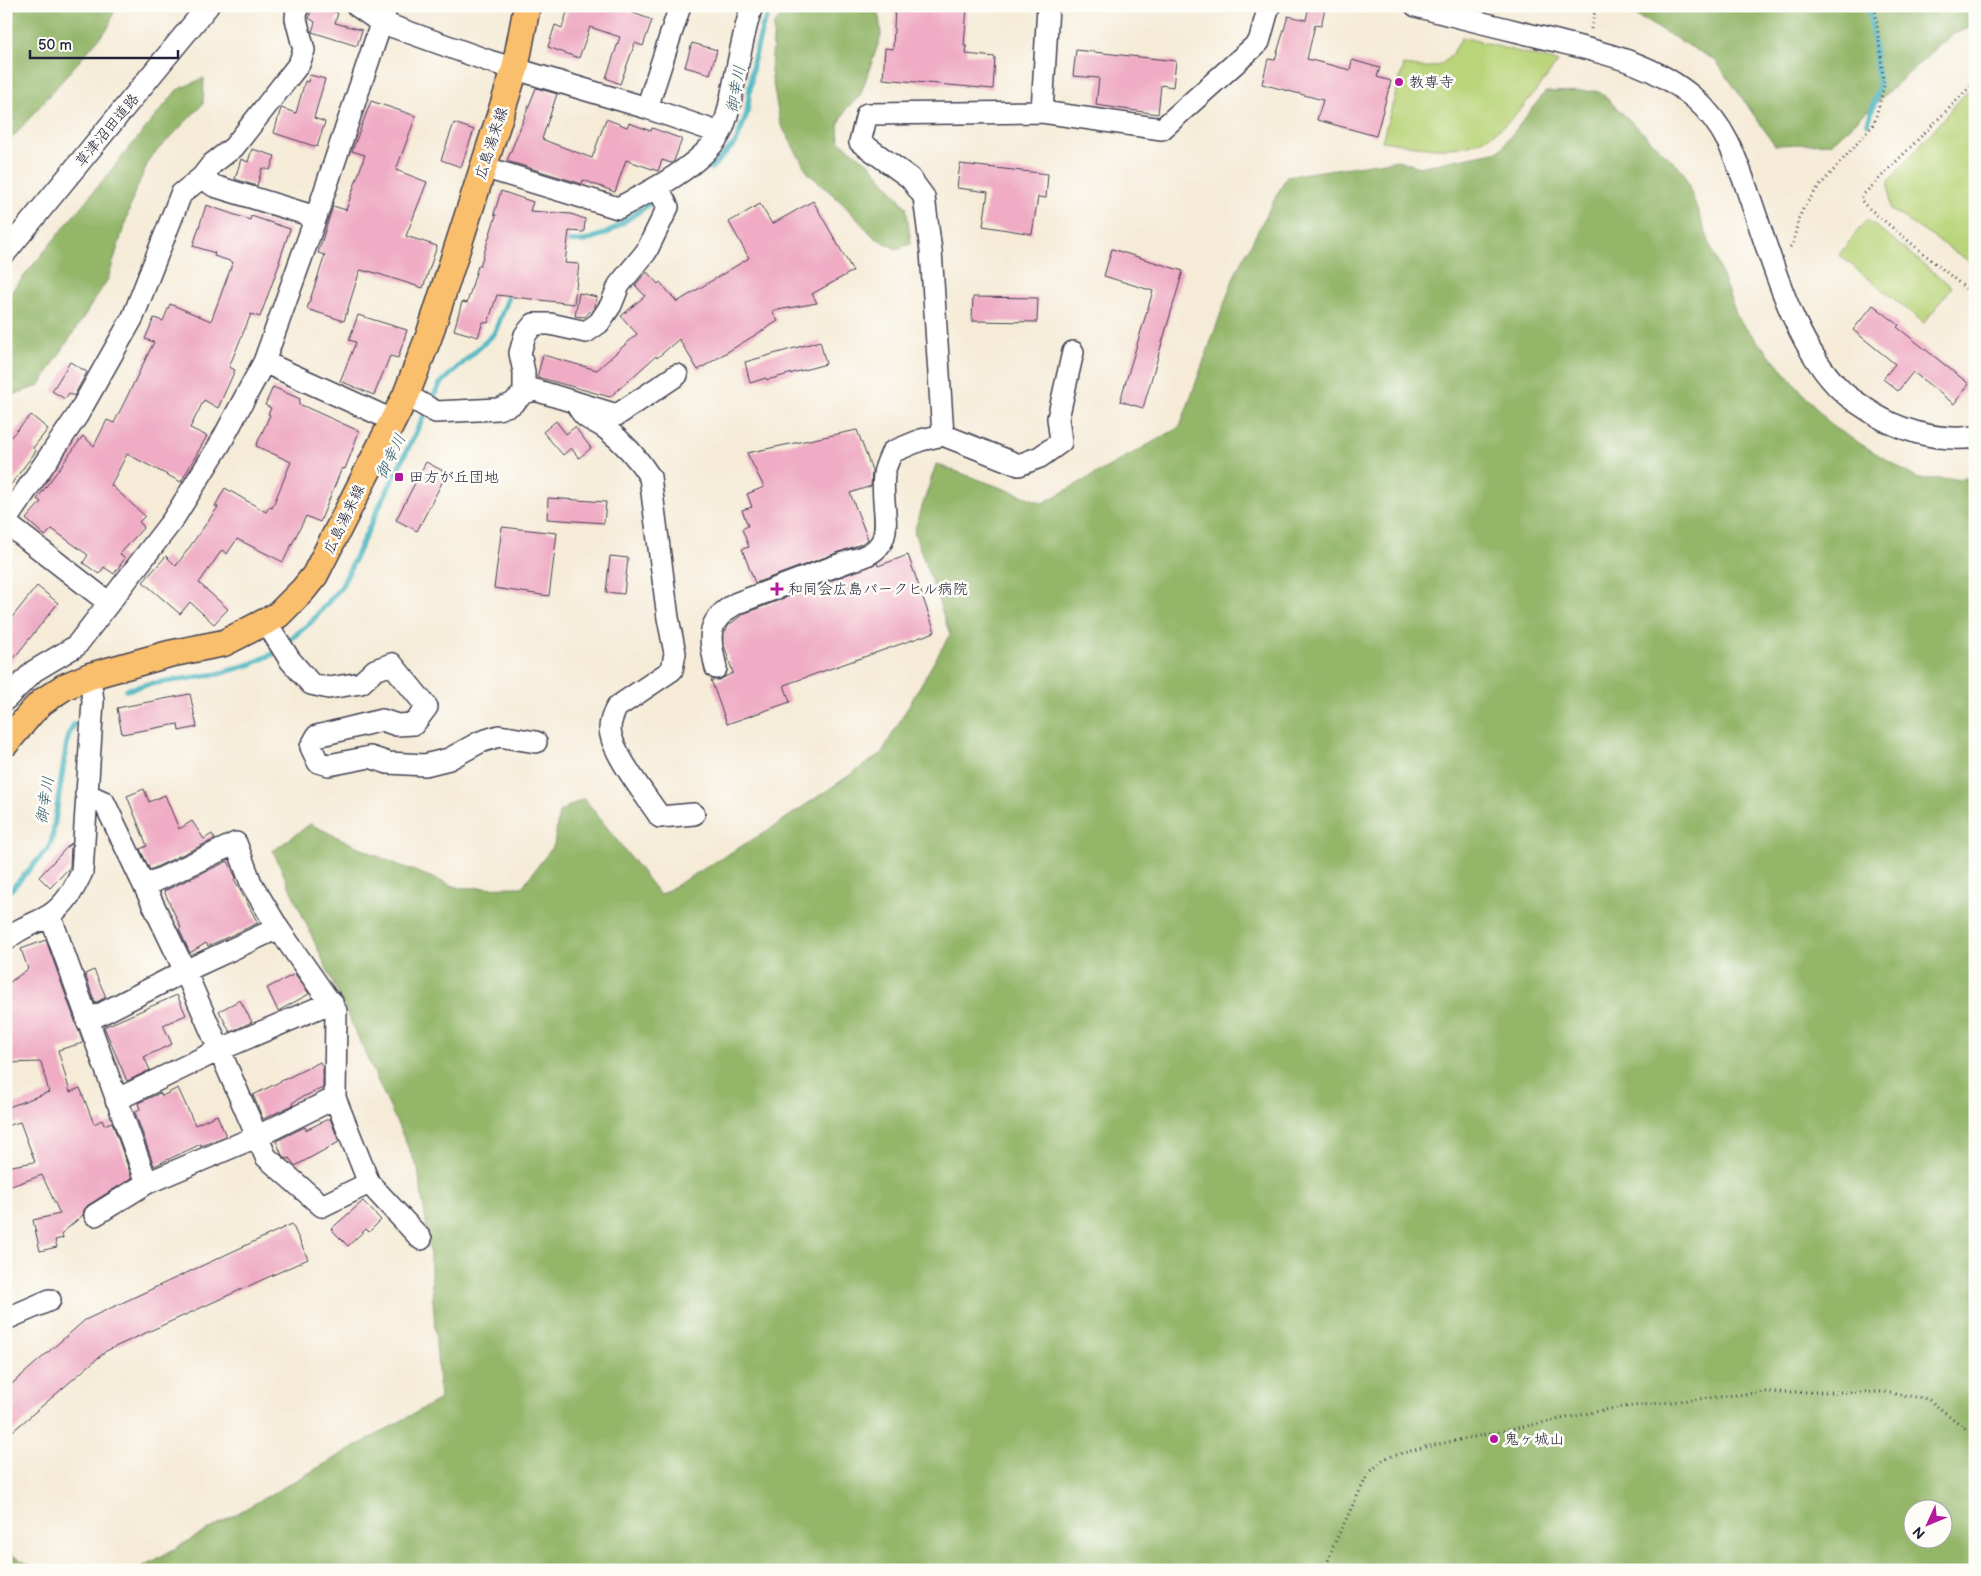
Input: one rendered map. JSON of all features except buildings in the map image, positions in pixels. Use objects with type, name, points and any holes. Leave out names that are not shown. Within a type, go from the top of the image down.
[{"type":"main road","name":"広島湯来線","points":[[6,743],[42,702],[64,687],[90,676],[169,654],[224,643],[278,615],[315,575],[406,395],[429,336],[515,70],[527,6]]},
{"type":"street","name":"草津沼田道路","points":[[6,252],[208,6]]},
{"type":"street","points":[[109,603],[6,522],[77,416],[133,317],[181,194],[202,176],[212,164],[234,147],[299,64],[304,50],[296,19],[297,6]]},
{"type":"street","points":[[357,6],[383,14],[515,70],[647,108],[720,133]]},
{"type":"street","points":[[647,108],[680,6]]},
{"type":"street","points":[[483,167],[618,208],[658,188],[699,158],[720,133],[728,111],[752,6]]},
{"type":"street","points":[[1042,112],[1048,6]]},
{"type":"street","points":[[943,435],[931,250],[924,197],[910,178],[860,142],[867,114],[1042,112],[1162,129],[1259,42],[1269,6]]},
{"type":"street","points":[[1416,6],[1624,58],[1666,79],[1694,98],[1720,126],[1735,153],[1777,277],[1798,325],[1825,371],[1843,392],[1878,418],[1904,429],[1940,437],[1975,437]]},
{"type":"street","points":[[6,699],[34,671],[76,646],[172,521],[220,444],[264,362],[316,217],[383,14]]},
{"type":"street","points":[[202,176],[214,186],[316,217]]},
{"type":"street","points":[[524,393],[524,372],[520,353],[525,335],[534,324],[550,324],[586,332],[599,323],[611,305],[619,285],[646,252],[668,207],[658,188]]},
{"type":"street","points":[[716,668],[710,642],[714,624],[723,611],[737,603],[849,560],[864,557],[875,552],[885,537],[884,473],[892,452],[921,440],[943,435],[1018,465],[1040,457],[1061,442],[1058,418],[1073,352]]},
{"type":"street","points":[[264,362],[392,420]]},
{"type":"street","points":[[406,395],[436,412],[498,409],[512,404],[524,393],[535,390],[617,415],[677,375]]},
{"type":"street","points":[[576,404],[582,416],[604,428],[639,459],[650,477],[668,618],[674,647],[672,670],[617,707],[612,716],[610,730],[615,750],[660,817],[694,814]]},
{"type":"street","points":[[266,622],[290,660],[311,684],[329,688],[360,684],[375,670],[392,664],[428,706],[414,724],[397,725],[382,720],[317,736],[311,747],[318,762],[329,765],[370,757],[388,763],[425,766],[448,760],[480,742],[499,736],[536,742]]},
{"type":"street","points":[[6,940],[17,930],[50,915],[72,895],[82,872],[93,702],[90,676]]},
{"type":"street","points":[[86,794],[104,802],[185,971],[266,1157],[322,1206],[369,1184]]},
{"type":"street","points":[[145,886],[236,843],[250,883],[278,928],[332,1002],[336,1011],[335,1098],[369,1184],[421,1239]]},
{"type":"street","points":[[50,915],[147,1183]]},
{"type":"street","points":[[87,1021],[185,971],[278,928]]},
{"type":"street","points":[[116,1100],[219,1050],[332,1002]]},
{"type":"street","points":[[95,1215],[147,1183],[256,1137],[335,1098]]},
{"type":"street","points":[[6,1319],[50,1300]]},
{"type":"path","points":[[1591,30],[1596,6]]},
{"type":"path","points":[[1790,247],[1793,244],[1798,220],[1804,207],[1817,189],[1874,124],[1884,86],[1876,32],[1875,6]]},
{"type":"path","points":[[1975,84],[1863,195],[1861,200],[1975,296]]},
{"type":"path","points":[[1325,1570],[1334,1544],[1368,1474],[1385,1458],[1425,1447],[1614,1408],[1765,1392],[1884,1392],[1928,1399],[1975,1436]]},
{"type":"green space","points":[[6,6],[116,6],[108,28],[6,145]]},
{"type":"green space","points":[[788,6],[869,6],[869,8],[879,14],[881,36],[860,96],[847,108],[838,125],[839,141],[870,164],[906,207],[911,244],[896,249],[874,237],[841,202],[808,173],[780,123],[771,72],[774,25]]},
{"type":"green space","points":[[1619,6],[1975,6],[1975,26],[1951,35],[1832,143],[1775,145],[1716,61]]},
{"type":"green space","points":[[1462,37],[1558,62],[1516,115],[1490,136],[1475,143],[1459,147],[1440,148],[1382,141],[1404,65],[1433,67],[1439,65],[1451,56]]},
{"type":"green space","points":[[204,78],[203,104],[150,158],[134,194],[108,279],[39,386],[6,397],[6,298],[177,90]]},
{"type":"green space","points":[[1975,82],[1975,265],[1890,209],[1889,181]]},
{"type":"green space","points":[[1599,91],[1683,171],[1738,319],[1833,427],[1918,479],[1975,478],[1975,1570],[137,1570],[440,1399],[429,1243],[418,1169],[273,851],[310,824],[386,860],[459,888],[522,887],[554,845],[559,812],[584,798],[660,895],[770,829],[881,754],[950,634],[914,532],[936,464],[1043,503],[1180,427],[1235,274],[1287,176],[1398,160],[1419,167],[1499,151],[1545,92]]},
{"type":"green space","points":[[1867,219],[1952,287],[1924,323],[1839,255]]},
{"type":"green space","points":[[6,1552],[39,1570],[6,1570]]},
{"type":"waterway","name":"御幸川","points":[[711,168],[736,142],[747,113],[753,63],[763,25],[773,6]]},
{"type":"waterway","points":[[1868,123],[1879,87],[1869,6]]},
{"type":"waterway","name":"御幸川","points":[[562,241],[585,241],[609,232],[651,203]]},
{"type":"waterway","name":"御幸川","points":[[430,404],[440,384],[494,334],[512,289]]},
{"type":"waterway","name":"御幸川","points":[[126,690],[149,684],[218,674],[251,664],[273,654],[311,622],[342,586],[426,412]]},
{"type":"waterway","name":"御幸川","points":[[6,895],[48,849],[52,840],[68,736],[74,724]]},
{"type":"place","name":"教専寺","points":[[1399,82]]},
{"type":"place","name":"田方が丘団地","points":[[399,477]]},
{"type":"place","name":"和同会広島パークヒル病院","points":[[777,589]]},
{"type":"place","name":"鬼ヶ城山","points":[[1494,1439]]}]
